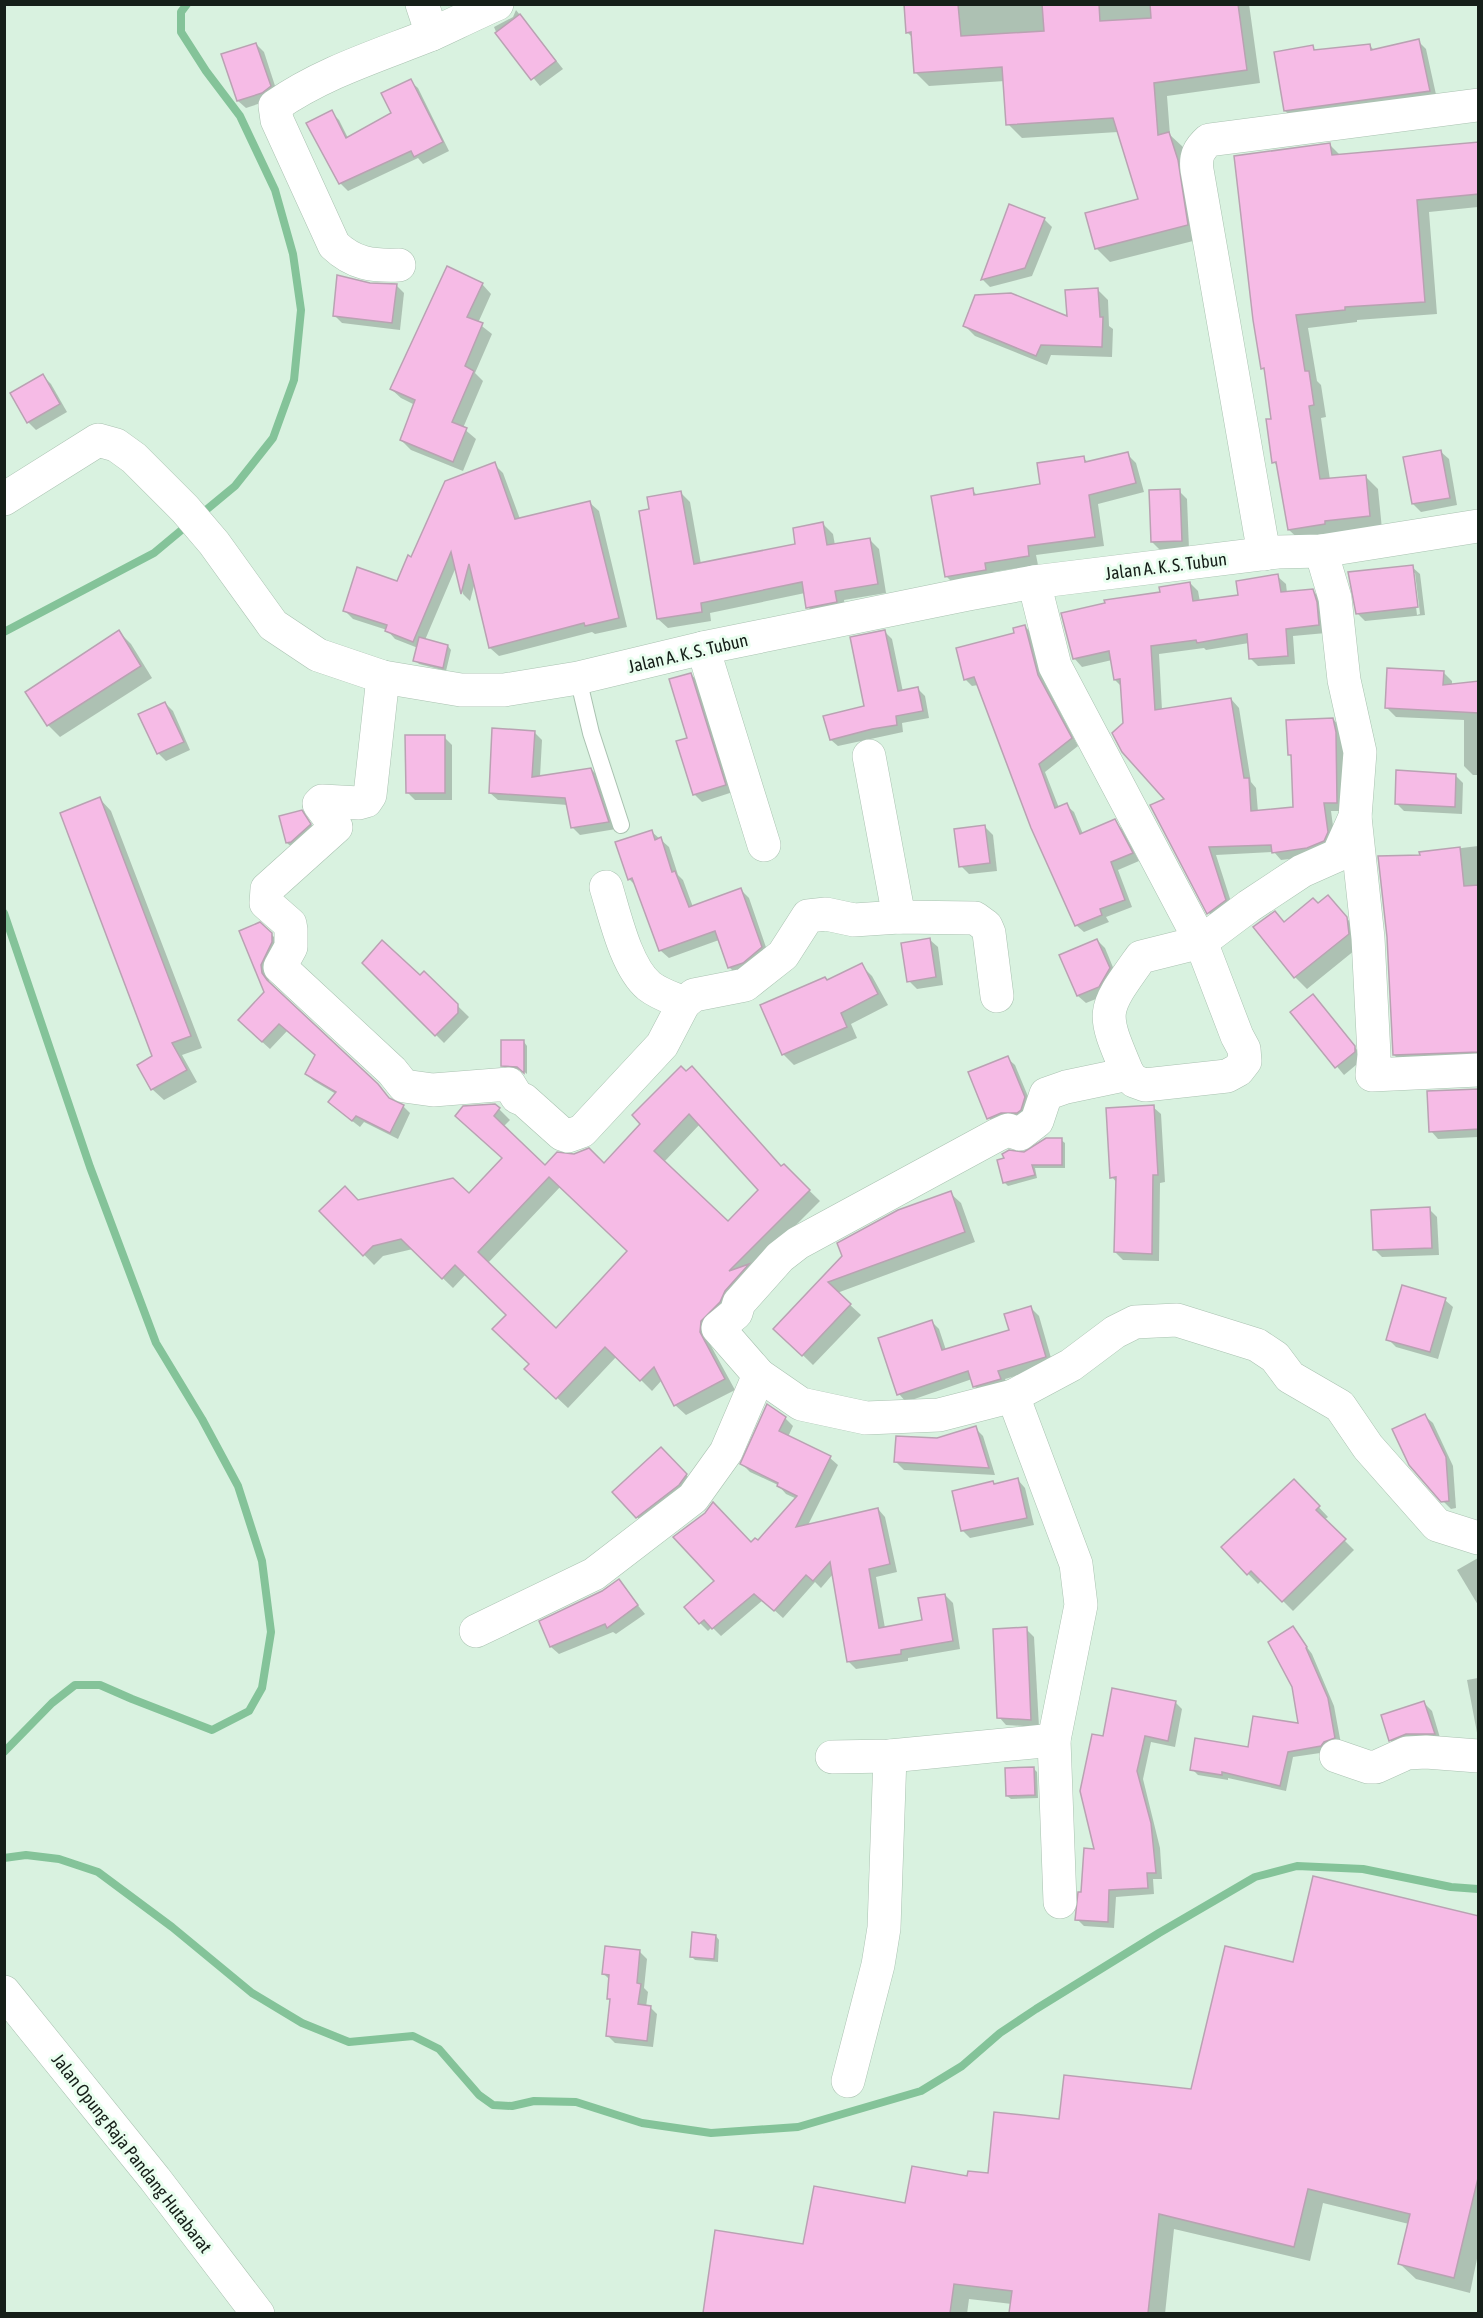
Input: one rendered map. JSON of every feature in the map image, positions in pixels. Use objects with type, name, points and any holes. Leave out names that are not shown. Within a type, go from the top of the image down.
[{"type":"street","points":[[399,265],[367,264],[345,256],[334,245],[277,120],[275,106],[288,96],[341,69],[427,19],[497,4]]},
{"type":"street","points":[[1264,554],[1197,170],[1196,160],[1200,148],[1209,140],[1479,105]]},
{"type":"street","name":"Jalan A. K. S. Tubun","points":[[4,499],[98,440],[116,444],[134,458],[185,509],[214,543],[273,626],[318,655],[384,677],[461,690],[504,690],[578,678],[703,648],[1034,582],[1264,554],[1321,551],[1479,526]]},
{"type":"street","points":[[1321,551],[1335,597],[1344,680],[1360,752],[1355,817],[1368,938],[1374,1055],[1372,1076],[1479,1070]]},
{"type":"street","points":[[1034,582],[1055,666],[1201,942],[1244,1050],[1245,1061],[1238,1070],[1227,1076],[1138,1084],[1128,1074],[1110,1032],[1108,1014],[1112,998],[1141,957],[1201,942],[1249,906],[1302,871],[1338,855],[1355,817]]},
{"type":"street","points":[[703,648],[764,845]]},
{"type":"street","points":[[384,677],[370,795],[366,801],[322,801],[319,804],[336,827],[267,889],[266,903],[290,924],[291,947],[280,967],[392,1071],[404,1086],[433,1090],[509,1084],[517,1097],[530,1104],[562,1134],[568,1136],[582,1131],[662,1045],[684,1003],[694,995],[745,985],[783,955],[808,916],[817,914],[854,920],[899,917],[975,918],[981,921],[989,933],[997,996]]},
{"type":"street","points":[[869,756],[899,917]]},
{"type":"street","points":[[606,887],[627,952],[642,979],[650,987],[684,1003]]},
{"type":"street","points":[[1128,1074],[1066,1087],[1046,1094],[1038,1120],[1020,1134],[1008,1130],[997,1135],[798,1243],[780,1257],[739,1303],[736,1313],[718,1328],[759,1375],[801,1404],[866,1418],[939,1415],[1013,1396],[1071,1365],[1115,1332],[1136,1322],[1177,1320],[1257,1345],[1275,1357],[1290,1377],[1340,1406],[1368,1447],[1437,1525],[1479,1538]]},
{"type":"street","points":[[476,1631],[594,1574],[693,1498],[726,1452],[759,1375]]},
{"type":"street","points":[[1013,1396],[1076,1564],[1082,1605],[1054,1740],[1060,1902]]},
{"type":"street","points":[[832,1757],[890,1756],[1054,1740]]},
{"type":"street","points":[[1336,1756],[1368,1767],[1376,1767],[1407,1754],[1426,1752],[1479,1756]]},
{"type":"street","points":[[848,2081],[878,1965],[884,1928],[890,1756]]},
{"type":"street","name":"Jalan Opung Raja Pandang Hutabarat","points":[[4,1992],[155,2179],[258,2313]]},
{"type":"lane","points":[[578,678],[591,733],[621,825]]},
{"type":"building","points":[[904,4],[958,4],[961,36],[1044,31],[1042,4],[1099,4],[1100,21],[1151,18],[1150,4],[1238,4],[1247,70],[1154,83],[1158,135],[1169,132],[1178,160],[1188,225],[1095,249],[1085,213],[1138,199],[1113,118],[1006,125],[1002,67],[914,73],[911,32],[906,33]]},
{"type":"building","points":[[520,14],[556,61],[531,80],[495,33]]},
{"type":"building","points":[[1419,39],[1430,91],[1284,111],[1274,52],[1313,45],[1314,50],[1370,44],[1371,50]]},
{"type":"building","points":[[256,43],[271,86],[262,93],[237,101],[221,54]]},
{"type":"building","points":[[411,79],[443,142],[414,157],[411,151],[339,184],[306,123],[332,110],[346,138],[391,113],[381,93]]},
{"type":"building","points":[[1479,142],[1479,194],[1417,200],[1425,302],[1345,307],[1345,310],[1296,315],[1305,371],[1309,371],[1314,405],[1309,406],[1320,479],[1366,475],[1370,516],[1325,521],[1325,524],[1288,530],[1276,462],[1272,463],[1266,419],[1271,419],[1264,368],[1261,369],[1253,320],[1234,156],[1330,143],[1332,155]]},
{"type":"building","points":[[1009,204],[1045,218],[1025,268],[981,280]]},
{"type":"building","points":[[447,266],[483,283],[467,317],[483,323],[465,366],[474,371],[452,422],[467,428],[453,462],[400,440],[415,400],[390,389]]},
{"type":"building","points":[[337,275],[370,283],[397,284],[392,323],[333,316]]},
{"type":"building","points":[[1098,288],[1100,317],[1103,317],[1102,347],[1041,345],[1036,356],[963,326],[975,295],[1011,293],[1067,316],[1065,290]]},
{"type":"building","points":[[43,374],[60,404],[27,423],[10,393]]},
{"type":"building","points":[[1441,450],[1450,498],[1412,504],[1403,457]]},
{"type":"building","points":[[1128,452],[1136,483],[1089,495],[1095,537],[1028,546],[1029,556],[985,563],[986,570],[945,577],[931,496],[973,488],[974,495],[1040,484],[1037,463],[1084,456],[1085,462]]},
{"type":"building","points":[[495,462],[515,519],[590,501],[619,618],[585,626],[584,623],[489,648],[469,564],[461,594],[451,552],[413,642],[385,631],[387,625],[343,611],[357,567],[397,581],[408,555],[411,557],[445,481]]},
{"type":"building","points":[[1180,489],[1182,541],[1151,542],[1149,490]]},
{"type":"building","points":[[681,491],[694,564],[795,544],[793,528],[823,522],[827,545],[870,538],[878,584],[835,591],[837,602],[806,608],[802,582],[701,603],[702,612],[657,619],[639,511],[649,509],[647,497]]},
{"type":"building","points":[[1413,565],[1418,607],[1356,614],[1348,572]]},
{"type":"building","points":[[1278,574],[1281,592],[1313,589],[1317,602],[1319,625],[1286,629],[1288,656],[1249,659],[1247,634],[1197,643],[1196,640],[1151,646],[1155,710],[1231,698],[1244,778],[1249,778],[1251,811],[1293,807],[1291,755],[1288,755],[1286,720],[1333,718],[1336,732],[1337,803],[1324,803],[1328,832],[1324,841],[1307,848],[1272,853],[1271,845],[1209,847],[1226,900],[1207,914],[1150,805],[1164,799],[1122,752],[1112,733],[1123,723],[1120,679],[1114,680],[1109,651],[1073,659],[1061,613],[1105,603],[1104,600],[1160,592],[1159,587],[1190,582],[1193,601],[1238,595],[1236,581]]},
{"type":"building","points":[[1025,625],[1038,675],[1072,738],[1039,764],[1055,808],[1067,803],[1080,834],[1115,819],[1133,853],[1111,862],[1125,900],[1100,909],[1102,915],[1075,926],[1031,828],[974,677],[964,680],[956,648],[1014,633],[1013,628]]},
{"type":"building","points":[[119,630],[141,666],[47,726],[25,692]]},
{"type":"building","points":[[885,630],[898,691],[918,687],[923,711],[896,716],[897,725],[830,740],[823,716],[864,706],[850,637]]},
{"type":"building","points":[[419,637],[448,645],[443,668],[413,661]]},
{"type":"building","points":[[1387,668],[1444,671],[1443,685],[1479,681],[1479,713],[1385,708]]},
{"type":"building","points":[[691,673],[726,785],[693,795],[676,741],[687,738],[669,679]]},
{"type":"building","points":[[165,702],[184,742],[157,754],[138,714]]},
{"type":"building","points":[[492,728],[535,731],[532,777],[591,768],[609,822],[571,828],[565,798],[489,793]]},
{"type":"building","points":[[405,735],[445,735],[445,793],[406,793]]},
{"type":"building","points":[[1396,770],[1456,774],[1455,807],[1395,804]]},
{"type":"building","points":[[100,797],[191,1036],[172,1043],[187,1070],[151,1090],[137,1065],[152,1056],[60,813]]},
{"type":"building","points":[[302,810],[311,824],[291,842],[286,843],[279,816]]},
{"type":"building","points":[[985,825],[990,863],[959,867],[954,829]]},
{"type":"building","points":[[652,830],[655,840],[661,837],[672,872],[675,871],[689,907],[741,888],[762,947],[743,963],[728,968],[715,931],[659,951],[632,878],[628,880],[615,842]]},
{"type":"building","points":[[1460,847],[1464,886],[1479,885],[1479,1052],[1393,1055],[1387,937],[1378,856],[1420,855],[1419,852]]},
{"type":"building","points":[[1328,895],[1347,917],[1349,934],[1294,978],[1253,927],[1275,911],[1284,922],[1313,898],[1318,903]]},
{"type":"building","points":[[260,922],[272,933],[272,942],[261,965],[262,973],[267,980],[378,1084],[389,1098],[404,1105],[390,1133],[356,1116],[352,1121],[328,1102],[336,1092],[305,1074],[315,1055],[279,1024],[262,1042],[238,1020],[264,992],[239,931]]},
{"type":"building","points":[[930,938],[936,977],[907,982],[901,943]]},
{"type":"building","points":[[1097,939],[1110,968],[1099,987],[1077,996],[1059,955]]},
{"type":"building","points":[[382,940],[420,975],[424,971],[458,1004],[458,1013],[435,1036],[362,963]]},
{"type":"building","points":[[862,963],[878,994],[841,1013],[847,1027],[782,1055],[760,1005],[825,977],[827,980]]},
{"type":"building","points":[[1313,994],[1355,1046],[1355,1052],[1335,1068],[1290,1012]]},
{"type":"building","points":[[501,1040],[524,1040],[524,1073],[517,1067],[501,1066]]},
{"type":"building","points":[[1008,1056],[1025,1097],[1021,1110],[1017,1113],[1001,1113],[987,1119],[968,1072]]},
{"type":"building","points":[[681,1066],[686,1071],[692,1066],[781,1166],[784,1164],[810,1190],[729,1271],[749,1264],[725,1291],[720,1302],[701,1321],[700,1332],[725,1379],[674,1406],[654,1367],[640,1381],[605,1347],[556,1399],[524,1369],[529,1364],[492,1329],[506,1315],[455,1265],[442,1279],[401,1239],[373,1246],[363,1256],[319,1211],[345,1186],[358,1200],[453,1178],[469,1193],[502,1158],[455,1116],[463,1106],[495,1104],[500,1108],[494,1116],[545,1165],[557,1152],[574,1154],[589,1148],[604,1163],[640,1124],[632,1115]],"holes":[[[689,1114],[758,1190],[728,1221],[654,1151]],[[549,1177],[627,1251],[556,1328],[478,1252]]]},
{"type":"building","points":[[1479,1089],[1479,1129],[1429,1132],[1427,1091]]},
{"type":"building","points":[[1154,1105],[1158,1175],[1153,1175],[1152,1254],[1114,1252],[1116,1177],[1110,1178],[1106,1108]]},
{"type":"building","points":[[1046,1138],[1062,1138],[1062,1165],[1032,1165],[1035,1175],[1003,1183],[997,1160],[1004,1158],[1002,1154],[1009,1150],[1024,1152]]},
{"type":"building","points":[[951,1191],[965,1232],[828,1282],[851,1304],[802,1356],[773,1329],[842,1256],[837,1243],[898,1210]]},
{"type":"building","points":[[1430,1207],[1432,1248],[1373,1250],[1371,1210]]},
{"type":"building","points":[[1402,1285],[1446,1298],[1430,1352],[1386,1340]]},
{"type":"building","points":[[1031,1306],[1046,1357],[998,1371],[1001,1379],[973,1387],[968,1371],[897,1395],[878,1338],[932,1320],[942,1350],[1009,1330],[1004,1314]]},
{"type":"building","points":[[767,1404],[786,1417],[779,1431],[831,1456],[796,1527],[878,1508],[890,1564],[869,1569],[879,1628],[922,1620],[918,1598],[945,1594],[953,1641],[901,1650],[901,1654],[847,1662],[830,1562],[813,1581],[806,1575],[774,1611],[754,1594],[712,1629],[704,1620],[699,1624],[684,1607],[714,1581],[673,1537],[705,1513],[713,1502],[751,1542],[755,1538],[758,1540],[797,1496],[777,1486],[778,1483],[740,1464]]},
{"type":"building","points":[[1425,1414],[1446,1457],[1449,1501],[1441,1502],[1409,1465],[1392,1429]]},
{"type":"building","points":[[976,1426],[989,1468],[894,1462],[896,1436],[937,1438]]},
{"type":"building","points":[[661,1447],[687,1474],[679,1485],[636,1518],[612,1492]]},
{"type":"building","points":[[1018,1478],[1027,1518],[961,1531],[952,1491],[993,1481],[994,1484]]},
{"type":"building","points":[[1294,1479],[1320,1506],[1316,1510],[1346,1539],[1282,1602],[1251,1571],[1247,1575],[1221,1547]]},
{"type":"building","points":[[619,1579],[638,1605],[607,1628],[605,1624],[550,1647],[539,1621],[602,1591]]},
{"type":"building","points":[[1293,1626],[1307,1647],[1328,1698],[1335,1738],[1324,1742],[1321,1746],[1288,1752],[1280,1786],[1222,1772],[1222,1775],[1190,1770],[1195,1738],[1248,1747],[1253,1716],[1298,1723],[1292,1687],[1268,1642]]},
{"type":"building","points":[[1027,1627],[1031,1720],[997,1718],[993,1629]]},
{"type":"building","points":[[1112,1688],[1176,1701],[1168,1741],[1145,1736],[1137,1771],[1151,1823],[1156,1873],[1147,1873],[1148,1888],[1109,1890],[1108,1922],[1075,1920],[1078,1892],[1081,1892],[1084,1848],[1094,1849],[1080,1791],[1092,1734],[1103,1736]]},
{"type":"building","points":[[1424,1701],[1435,1734],[1406,1734],[1389,1741],[1381,1715]]},
{"type":"building","points":[[1034,1767],[1035,1795],[1006,1796],[1005,1768]]},
{"type":"building","points":[[1313,1876],[1479,1916],[1479,2174],[1454,2278],[1398,2264],[1410,2214],[1308,2189],[1294,2247],[1159,2214],[1148,2313],[1009,2313],[1012,2291],[954,2284],[950,2313],[703,2313],[715,2230],[803,2244],[814,2186],[905,2203],[912,2166],[967,2176],[968,2171],[988,2173],[994,2112],[1059,2119],[1064,2075],[1191,2089],[1225,1946],[1293,1962]]},
{"type":"building","points":[[692,1932],[716,1935],[714,1959],[690,1957]]},
{"type":"building","points":[[605,1946],[640,1950],[637,1983],[641,1984],[638,2004],[651,2006],[647,2041],[606,2036],[610,1999],[607,1999],[609,1975],[602,1974]]},
{"type":"waterway","points":[[187,4],[181,12],[181,32],[206,71],[240,116],[275,190],[293,254],[301,310],[294,380],[273,438],[235,486],[200,515]]},
{"type":"waterway","points":[[4,632],[154,553],[190,523]]},
{"type":"waterway","points":[[4,913],[90,1167],[156,1343],[202,1419],[238,1486],[262,1561],[271,1632],[262,1688],[249,1711],[212,1730],[100,1685],[75,1685],[52,1703],[4,1752]]},
{"type":"waterway","points":[[4,1858],[26,1855],[59,1859],[98,1872],[172,1927],[252,1993],[302,2023],[349,2042],[413,2036],[439,2049],[479,2095],[493,2105],[512,2106],[534,2101],[576,2102],[642,2123],[711,2133],[798,2127],[921,2091],[962,2066],[1000,2033],[1036,2009],[1255,1877],[1297,1866],[1363,1869],[1451,1887],[1478,1889]]}]
